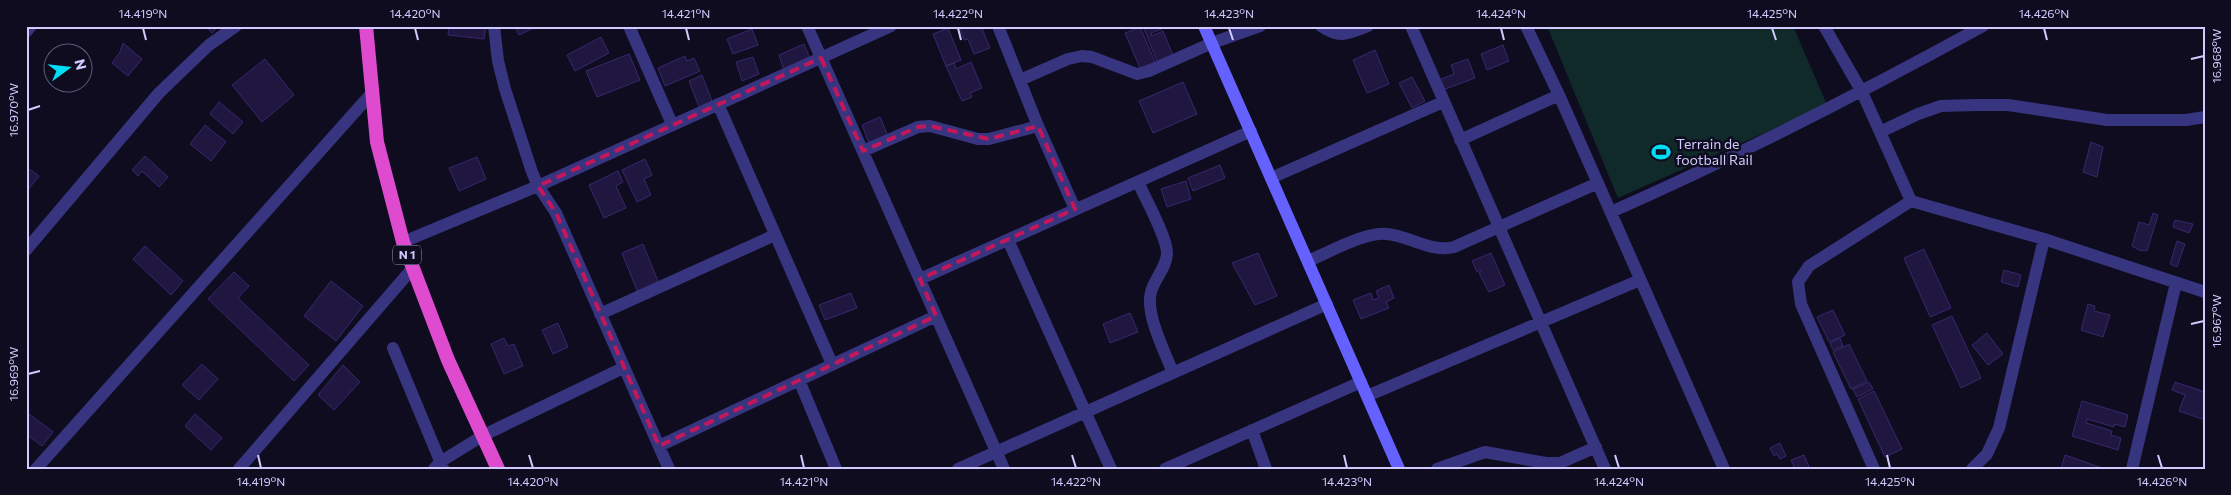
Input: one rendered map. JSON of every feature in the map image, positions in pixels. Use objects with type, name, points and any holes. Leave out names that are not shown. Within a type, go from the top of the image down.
[{"type":"highway","name":"N 1","points":[[366,26],[377,142],[403,242],[448,360],[498,469]]},
{"type":"main road","points":[[1204,26],[1399,469]]},
{"type":"street","points":[[26,32],[32,26]]},
{"type":"street","points":[[26,250],[159,92],[209,45],[236,26]]},
{"type":"street","points":[[494,26],[497,53],[505,89],[532,172],[538,186],[556,213],[669,469]]},
{"type":"street","points":[[629,26],[672,124]]},
{"type":"street","points":[[807,26],[1004,469]]},
{"type":"street","points":[[403,242],[538,186],[891,26]]},
{"type":"street","points":[[998,26],[1074,209]]},
{"type":"street","points":[[1020,80],[1068,59],[1082,56],[1092,57],[1137,74],[1149,71],[1212,43],[1260,26]]},
{"type":"street","points":[[1321,26],[1332,33],[1342,35],[1368,26]]},
{"type":"street","points":[[1411,26],[1606,469]]},
{"type":"street","points":[[1526,26],[1559,95],[1724,469]]},
{"type":"street","points":[[1824,26],[1862,92],[1911,201]]},
{"type":"street","points":[[1611,212],[1862,92],[1983,26]]},
{"type":"street","points":[[36,469],[371,94]]},
{"type":"street","points":[[1460,140],[1559,95]]},
{"type":"street","points":[[1271,178],[1443,102]]},
{"type":"street","points":[[718,104],[832,364]]},
{"type":"street","points":[[1880,132],[1918,114],[1941,106],[1976,104],[2008,105],[2107,120],[2186,120],[2205,117]]},
{"type":"street","points":[[863,152],[918,127],[930,126],[978,139],[989,140],[1038,126]]},
{"type":"street","points":[[920,279],[1251,131]]},
{"type":"street","points":[[1138,182],[1164,242],[1167,254],[1151,291],[1150,303],[1152,314],[1173,373]]},
{"type":"street","points":[[1308,261],[1368,236],[1379,234],[1389,234],[1444,249],[1598,183]]},
{"type":"street","points":[[1874,469],[1801,304],[1798,282],[1809,266],[1911,201],[2044,239],[2205,292]]},
{"type":"street","points":[[600,314],[775,235]]},
{"type":"street","points":[[1972,469],[1987,454],[1999,428],[2044,239]]},
{"type":"street","points":[[1008,240],[1111,469]]},
{"type":"street","points":[[239,469],[412,269]]},
{"type":"street","points":[[1367,396],[1640,280]]},
{"type":"street","points":[[2132,469],[2176,283]]},
{"type":"street","points":[[958,469],[1327,304]]},
{"type":"street","points":[[659,446],[936,316]]},
{"type":"street","points":[[393,348],[439,467],[484,435],[623,368]]},
{"type":"street","points":[[798,380],[836,469]]},
{"type":"street","points":[[1165,469],[1361,382]]},
{"type":"street","points":[[1252,430],[1266,469]]},
{"type":"street","points":[[1436,469],[1485,452],[1546,463],[1560,462],[1596,447]]},
{"type":"highlighted area","points":[[821,58],[863,151],[918,127],[930,126],[989,139],[1038,126],[1075,209],[920,279],[936,316],[659,446],[556,213],[538,186]]},
{"type":"green space","name":"Terrain de football Rail","points":[[1547,26],[1793,26],[1827,105],[1618,198]]},
{"type":"building","points":[[205,26],[218,26],[212,33]]},
{"type":"building","points":[[449,26],[486,26],[484,39],[448,35]]},
{"type":"building","points":[[515,26],[538,26],[519,35]]},
{"type":"building","points":[[959,26],[981,26],[990,48],[974,54],[968,39],[964,40]]},
{"type":"building","points":[[1143,26],[1161,26],[1162,29],[1151,33],[1152,36],[1163,31],[1174,58],[1158,64]]},
{"type":"building","points":[[1140,27],[1155,62],[1140,68],[1125,33]]},
{"type":"building","points":[[948,28],[961,60],[946,66],[933,34]]},
{"type":"building","points":[[752,29],[758,45],[733,54],[727,39]]},
{"type":"building","points":[[601,37],[609,53],[575,71],[567,55]]},
{"type":"building","points":[[123,43],[142,59],[128,76],[112,63],[120,52]]},
{"type":"building","points":[[804,44],[810,59],[784,71],[779,55]]},
{"type":"building","points":[[1503,45],[1509,61],[1487,70],[1481,54]]},
{"type":"building","points":[[1375,50],[1389,84],[1367,93],[1353,60]]},
{"type":"building","points":[[629,54],[640,80],[597,97],[586,71]]},
{"type":"building","points":[[685,56],[687,61],[694,58],[700,71],[665,86],[658,68]]},
{"type":"building","points":[[753,57],[759,74],[742,81],[736,62]]},
{"type":"building","points":[[265,59],[294,95],[262,122],[232,85]]},
{"type":"building","points":[[1468,59],[1475,78],[1443,90],[1439,80],[1454,74],[1451,65]]},
{"type":"building","points":[[971,62],[982,88],[970,93],[972,97],[962,101],[946,66],[954,63],[956,69]]},
{"type":"building","points":[[702,75],[712,101],[699,107],[689,81]]},
{"type":"building","points":[[1412,77],[1425,101],[1412,108],[1399,83]]},
{"type":"building","points":[[1183,82],[1197,114],[1153,133],[1139,101]]},
{"type":"building","points":[[219,102],[243,122],[233,134],[210,114]]},
{"type":"building","points":[[880,117],[888,136],[869,143],[862,125]]},
{"type":"building","points":[[205,125],[226,142],[211,161],[190,144]]},
{"type":"building","points":[[2091,142],[2103,147],[2097,177],[2083,172]]},
{"type":"building","points":[[145,156],[168,177],[159,187],[142,171],[138,176],[132,170]]},
{"type":"building","points":[[477,157],[486,179],[459,191],[449,168]]},
{"type":"building","points":[[645,159],[652,175],[644,179],[651,195],[637,202],[622,170]]},
{"type":"building","points":[[1220,165],[1225,178],[1193,191],[1188,178]]},
{"type":"building","points":[[26,167],[39,176],[26,192]]},
{"type":"building","points":[[618,171],[623,182],[616,186],[626,208],[604,218],[589,185]]},
{"type":"building","points":[[1186,181],[1191,199],[1167,207],[1161,189]]},
{"type":"building","points":[[2153,213],[2158,215],[2147,251],[2139,250],[2132,246],[2139,222],[2149,225]]},
{"type":"building","points":[[2175,220],[2193,224],[2189,233],[2173,227]]},
{"type":"building","points":[[2177,241],[2185,244],[2177,267],[2170,264]]},
{"type":"building","points":[[643,244],[659,284],[638,293],[622,253]]},
{"type":"building","points":[[145,246],[183,281],[171,295],[133,259]]},
{"type":"building","points":[[1924,249],[1951,308],[1930,317],[1904,258]]},
{"type":"building","points":[[1258,253],[1277,296],[1255,305],[1232,263]]},
{"type":"building","points":[[1491,253],[1505,285],[1489,292],[1479,273],[1481,272],[1480,270],[1477,272],[1472,261]]},
{"type":"building","points":[[2004,270],[2021,275],[2018,287],[2001,282]]},
{"type":"building","points":[[234,272],[249,286],[238,298],[309,365],[294,381],[208,299]]},
{"type":"building","points":[[331,281],[363,306],[336,341],[304,316]]},
{"type":"building","points":[[1389,285],[1394,298],[1386,302],[1389,308],[1361,319],[1353,300],[1371,293],[1373,300],[1379,298],[1376,291]]},
{"type":"building","points":[[851,293],[857,308],[825,320],[819,305]]},
{"type":"building","points":[[2088,304],[2095,306],[2094,311],[2110,315],[2103,337],[2081,330]]},
{"type":"building","points":[[1833,310],[1845,335],[1829,342],[1817,317]]},
{"type":"building","points":[[1130,313],[1138,332],[1110,343],[1103,324]]},
{"type":"building","points":[[1952,316],[1981,378],[1961,388],[1932,325]]},
{"type":"building","points":[[558,323],[568,347],[553,354],[542,330]]},
{"type":"building","points":[[1987,333],[2003,354],[1988,365],[1972,345]]},
{"type":"building","points":[[504,338],[508,346],[514,344],[523,366],[504,374],[491,344]]},
{"type":"building","points":[[1840,338],[1843,346],[1833,350],[1830,343]]},
{"type":"building","points":[[1849,344],[1867,381],[1851,389],[1833,352]]},
{"type":"building","points":[[202,364],[218,379],[199,400],[182,385]]},
{"type":"building","points":[[343,365],[360,382],[334,410],[318,395]]},
{"type":"building","points":[[1869,382],[1873,389],[1857,397],[1853,389]]},
{"type":"building","points":[[2175,382],[2205,392],[2205,420],[2179,411],[2185,395],[2172,390]]},
{"type":"building","points":[[1874,391],[1902,449],[1885,457],[1858,399]]},
{"type":"building","points":[[2082,401],[2128,415],[2125,427],[2114,424],[2114,427],[2087,419],[2086,423],[2112,431],[2111,435],[2121,438],[2118,450],[2072,436]]},
{"type":"building","points":[[29,414],[53,432],[42,446],[26,434],[26,418]]},
{"type":"building","points":[[195,414],[222,438],[211,450],[185,426]]},
{"type":"building","points":[[1780,443],[1786,456],[1780,459],[1777,454],[1774,456],[1770,448]]},
{"type":"building","points":[[1804,455],[1810,469],[1795,469],[1791,460]]},
{"type":"building","points":[[2065,455],[2105,469],[2061,469]]},
{"type":"place","name":"Terrain de football Rail","points":[[1661,152]]}]
